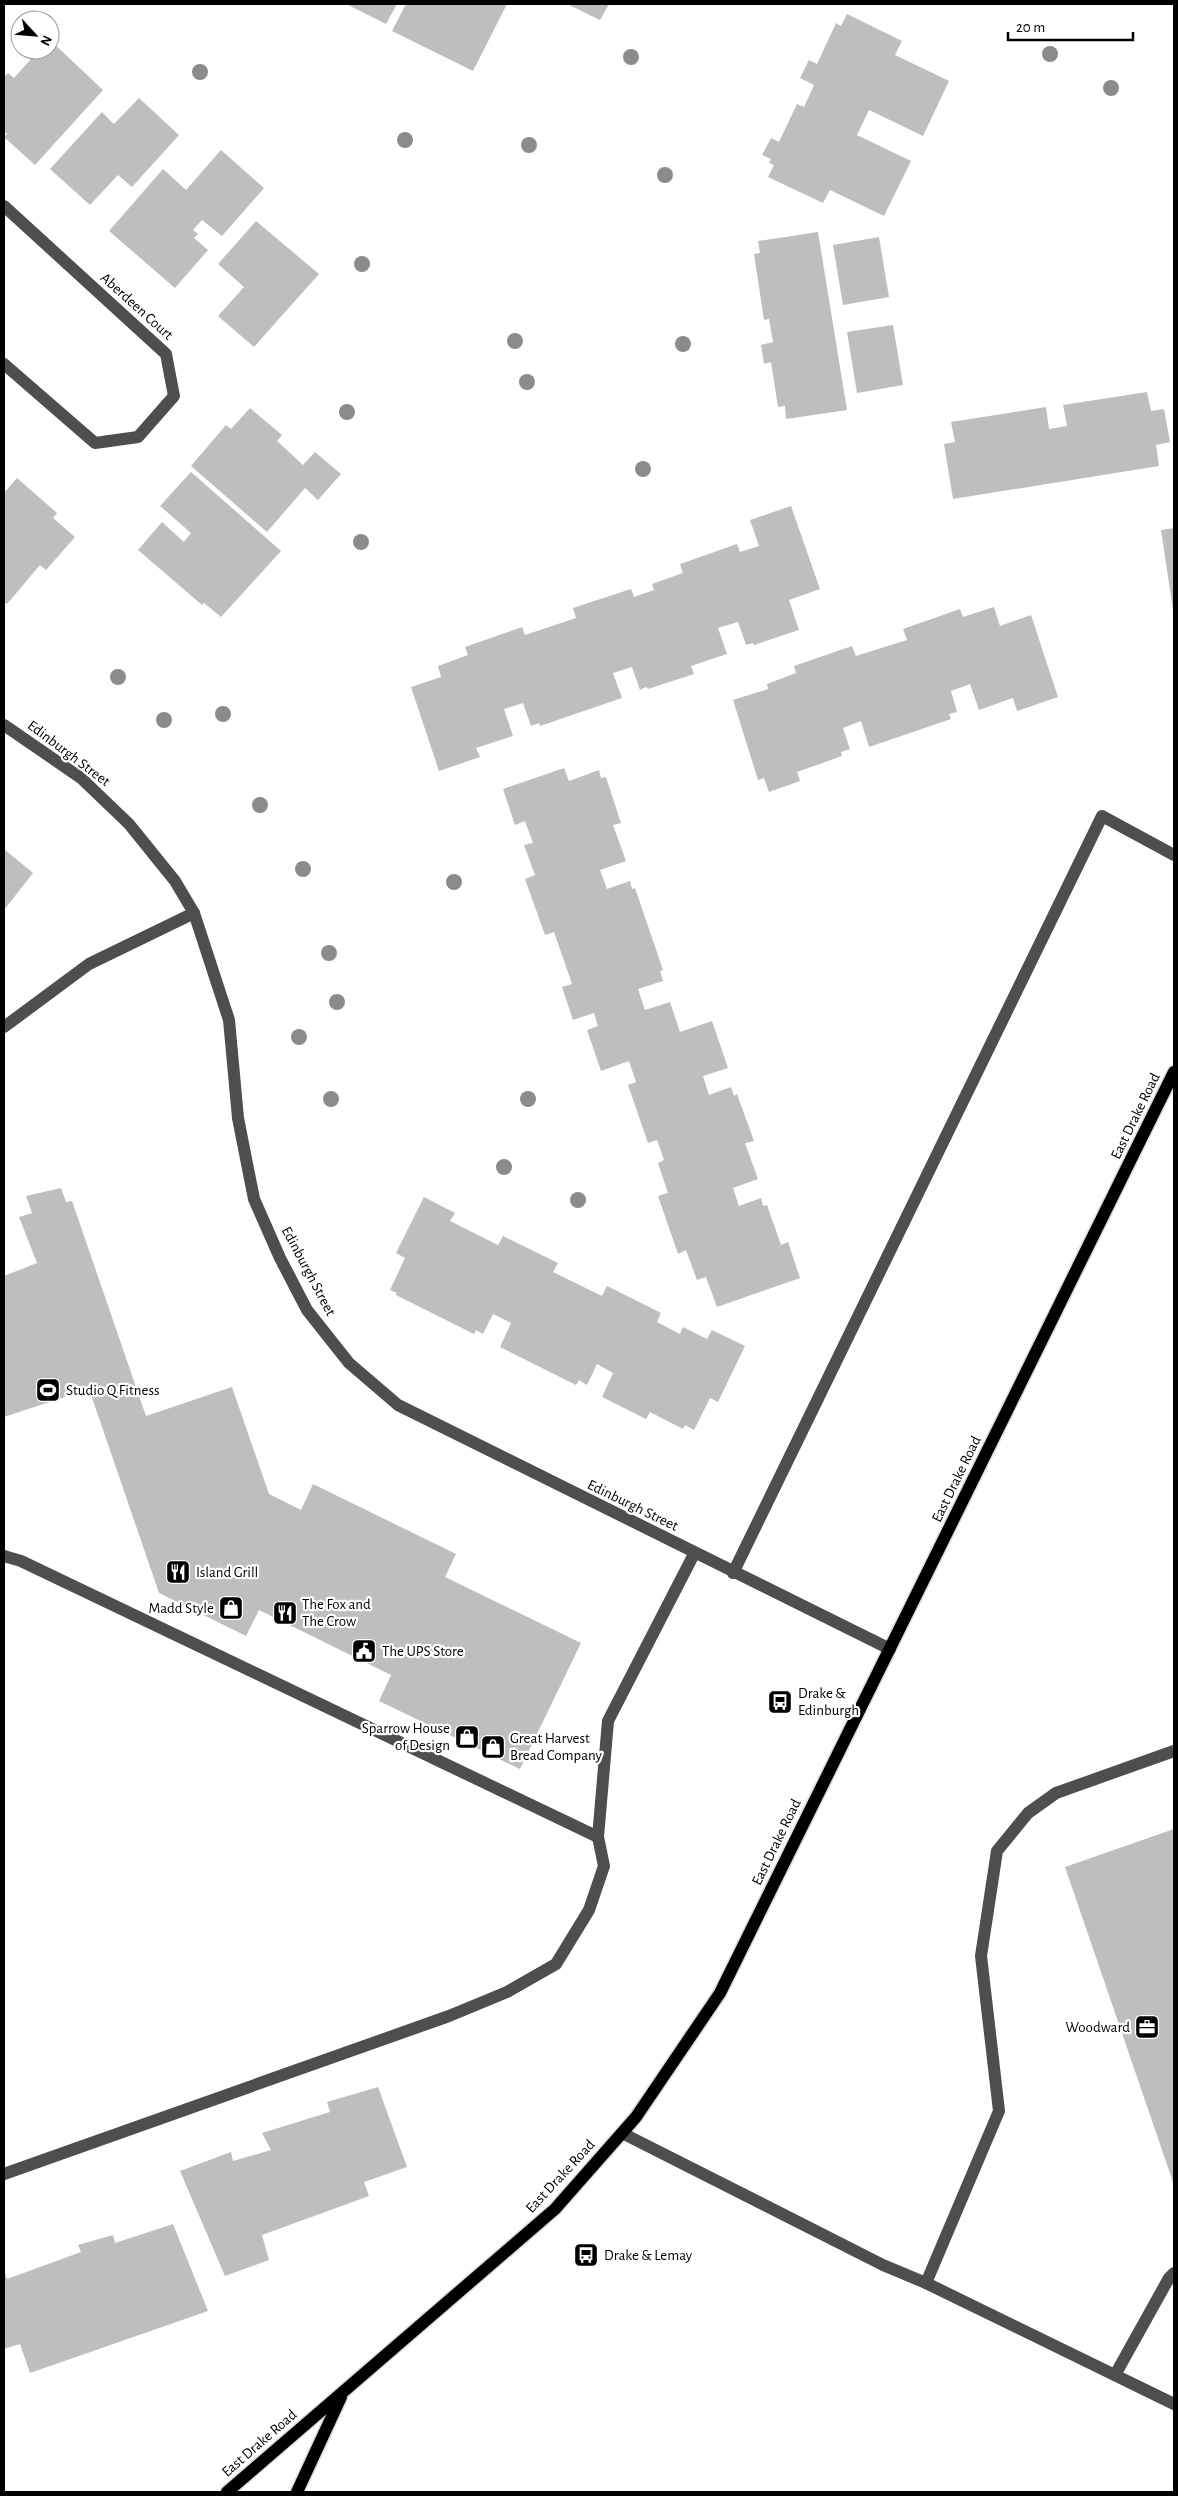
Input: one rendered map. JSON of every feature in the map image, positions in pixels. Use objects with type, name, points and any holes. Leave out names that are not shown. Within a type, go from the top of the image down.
[{"type":"main road","name":"East Drake Road","points":[[227,2492],[555,2209],[622,2133],[674,2064],[711,2002],[720,1993],[1174,1072]]},
{"type":"main road","points":[[297,2492],[343,2393]]},
{"type":"street","name":"Aberdeen Court","points":[[4,206],[166,354],[174,396],[138,437],[94,443],[4,364]]},
{"type":"street","name":"Edinburgh Street","points":[[4,725],[81,778],[130,824],[175,881],[194,913],[229,1020],[238,1118],[254,1199],[280,1258],[307,1310],[349,1363],[398,1405],[694,1554],[890,1649]]},
{"type":"street","points":[[733,1573],[1102,816],[1174,855]]},
{"type":"street","points":[[4,1027],[89,964],[194,913]]},
{"type":"street","points":[[4,2174],[448,2016],[507,1992],[556,1964],[589,1910],[604,1866],[598,1837],[608,1721],[694,1554]]},
{"type":"street","points":[[4,1556],[30,1565],[598,1837]]},
{"type":"street","points":[[926,2283],[998,2111],[981,1956],[997,1851],[1028,1813],[1056,1793],[1174,1751]]},
{"type":"street","points":[[622,2133],[883,2264],[926,2283],[1174,2404]]},
{"type":"street","points":[[1115,2375],[1169,2278],[1174,2273]]},
{"type":"building","points":[[346,4],[397,4],[386,24]]},
{"type":"building","points":[[406,4],[507,4],[473,71],[392,31]]},
{"type":"building","points":[[567,4],[609,4],[600,20]]},
{"type":"building","points":[[847,14],[902,41],[895,55],[949,81],[923,136],[869,110],[857,135],[911,161],[884,216],[830,190],[823,203],[768,177],[774,165],[769,163],[771,159],[762,155],[771,138],[779,142],[797,104],[804,107],[814,85],[800,78],[809,60],[817,64],[836,23],[841,26]]},
{"type":"building","points":[[60,49],[103,90],[35,165],[4,137],[7,134],[4,131],[4,77],[8,73],[14,78],[30,60],[60,60]]},
{"type":"building","points":[[139,98],[179,135],[132,187],[118,175],[90,205],[50,169],[102,112],[114,124]]},
{"type":"building","points":[[221,150],[264,188],[222,236],[202,220],[193,230],[198,234],[194,238],[208,250],[175,288],[109,231],[163,169],[186,190]]},
{"type":"building","points":[[256,221],[319,274],[254,347],[218,316],[244,287],[218,264]]},
{"type":"building","points":[[818,232],[847,410],[786,419],[785,406],[778,407],[771,362],[764,364],[761,345],[773,342],[769,319],[764,320],[754,254],[760,253],[758,241]]},
{"type":"building","points":[[879,237],[889,297],[843,305],[833,245]]},
{"type":"building","points":[[893,325],[903,385],[857,393],[847,332]]},
{"type":"building","points":[[1147,392],[1151,411],[1164,409],[1170,442],[1156,445],[1159,466],[953,499],[944,444],[955,442],[951,422],[1046,407],[1049,429],[1067,426],[1063,405]]},
{"type":"building","points":[[250,408],[282,435],[277,441],[303,465],[315,452],[341,474],[318,500],[305,488],[267,532],[191,466],[226,425],[231,429]]},
{"type":"building","points":[[191,472],[281,551],[221,617],[204,603],[202,605],[138,550],[162,522],[184,542],[191,533],[160,506]]},
{"type":"building","points":[[17,478],[57,513],[53,518],[75,537],[46,570],[40,565],[7,604],[4,601],[4,493]]},
{"type":"building","points":[[791,506],[820,589],[789,600],[799,630],[754,645],[753,643],[746,645],[738,622],[718,628],[727,654],[691,666],[694,674],[640,690],[632,667],[613,673],[622,698],[540,726],[539,723],[531,726],[523,703],[504,709],[513,736],[476,748],[480,757],[439,771],[411,687],[441,677],[438,666],[468,655],[465,647],[522,627],[525,635],[576,618],[573,608],[631,589],[634,597],[654,590],[652,584],[683,573],[680,564],[737,544],[740,552],[759,546],[750,520]]},
{"type":"building","points":[[1174,528],[1174,610],[1173,610],[1161,530]]},
{"type":"building","points":[[994,607],[1000,626],[1031,615],[1058,697],[1017,711],[1013,698],[979,710],[970,684],[951,691],[957,712],[949,714],[951,719],[869,747],[861,721],[843,728],[850,749],[841,752],[842,756],[797,772],[800,781],[769,792],[764,778],[758,780],[733,700],[768,689],[767,684],[796,673],[794,666],[852,646],[856,656],[907,640],[903,629],[960,609],[963,617]]},
{"type":"building","points":[[564,768],[569,781],[599,770],[601,778],[606,777],[621,823],[613,825],[626,861],[600,870],[607,889],[630,881],[632,889],[635,888],[663,970],[660,971],[663,981],[638,989],[645,1010],[670,1002],[680,1032],[712,1021],[728,1068],[703,1076],[709,1095],[731,1087],[734,1096],[737,1094],[754,1141],[745,1143],[758,1179],[733,1188],[739,1206],[761,1198],[763,1206],[767,1205],[781,1245],[788,1242],[800,1278],[717,1307],[706,1277],[697,1280],[686,1250],[678,1254],[658,1196],[668,1193],[658,1163],[664,1160],[657,1140],[648,1143],[628,1085],[636,1082],[629,1061],[601,1071],[587,1030],[598,1026],[594,1013],[573,1020],[562,987],[572,984],[554,932],[545,935],[525,879],[535,875],[524,845],[533,843],[525,821],[515,825],[503,789]]},
{"type":"building","points":[[4,849],[33,873],[4,910]]},
{"type":"building","points":[[61,1188],[66,1202],[72,1201],[146,1416],[232,1387],[269,1494],[301,1510],[313,1484],[456,1554],[445,1577],[581,1643],[520,1769],[379,1701],[391,1675],[259,1610],[246,1636],[159,1593],[89,1389],[4,1417],[4,1276],[37,1263],[19,1217],[32,1213],[26,1196]]},
{"type":"building","points":[[424,1197],[455,1213],[450,1221],[498,1245],[503,1236],[558,1263],[553,1272],[602,1296],[607,1286],[661,1313],[657,1322],[680,1334],[683,1327],[707,1339],[712,1330],[745,1346],[718,1402],[710,1398],[694,1430],[685,1425],[683,1429],[650,1412],[646,1419],[602,1397],[613,1373],[597,1364],[587,1385],[579,1380],[576,1385],[500,1347],[511,1323],[493,1314],[483,1334],[476,1330],[474,1334],[396,1295],[397,1293],[390,1290],[405,1258],[396,1253]]},
{"type":"building","name":"Woodward","points":[[1174,1829],[1174,2185],[1065,1867]]},
{"type":"building","points":[[378,2087],[407,2167],[364,2182],[369,2196],[262,2235],[269,2260],[225,2276],[180,2171],[231,2152],[233,2161],[271,2150],[262,2133],[330,2112],[327,2102]]},
{"type":"building","points":[[173,2224],[208,2311],[30,2373],[20,2344],[4,2349],[4,2270],[7,2279],[81,2252],[78,2245],[113,2235],[115,2243]]},
{"type":"place","name":"Studio Q Fitness","points":[[48,1390]]},
{"type":"place","name":"Island Grill","points":[[178,1572]]},
{"type":"place","name":"Madd Style","points":[[231,1608]]},
{"type":"place","name":"The Fox and The Crow","points":[[285,1613]]},
{"type":"place","name":"The UPS Store","points":[[364,1651]]},
{"type":"place","name":"Drake & Edinburgh","points":[[780,1702]]},
{"type":"place","name":"Sparrow House of Design","points":[[467,1737]]},
{"type":"place","name":"Great Harvest Bread Company","points":[[493,1747]]},
{"type":"place","name":"Woodward","points":[[1147,2027]]},
{"type":"place","name":"Drake & Lemay","points":[[586,2255]]}]
